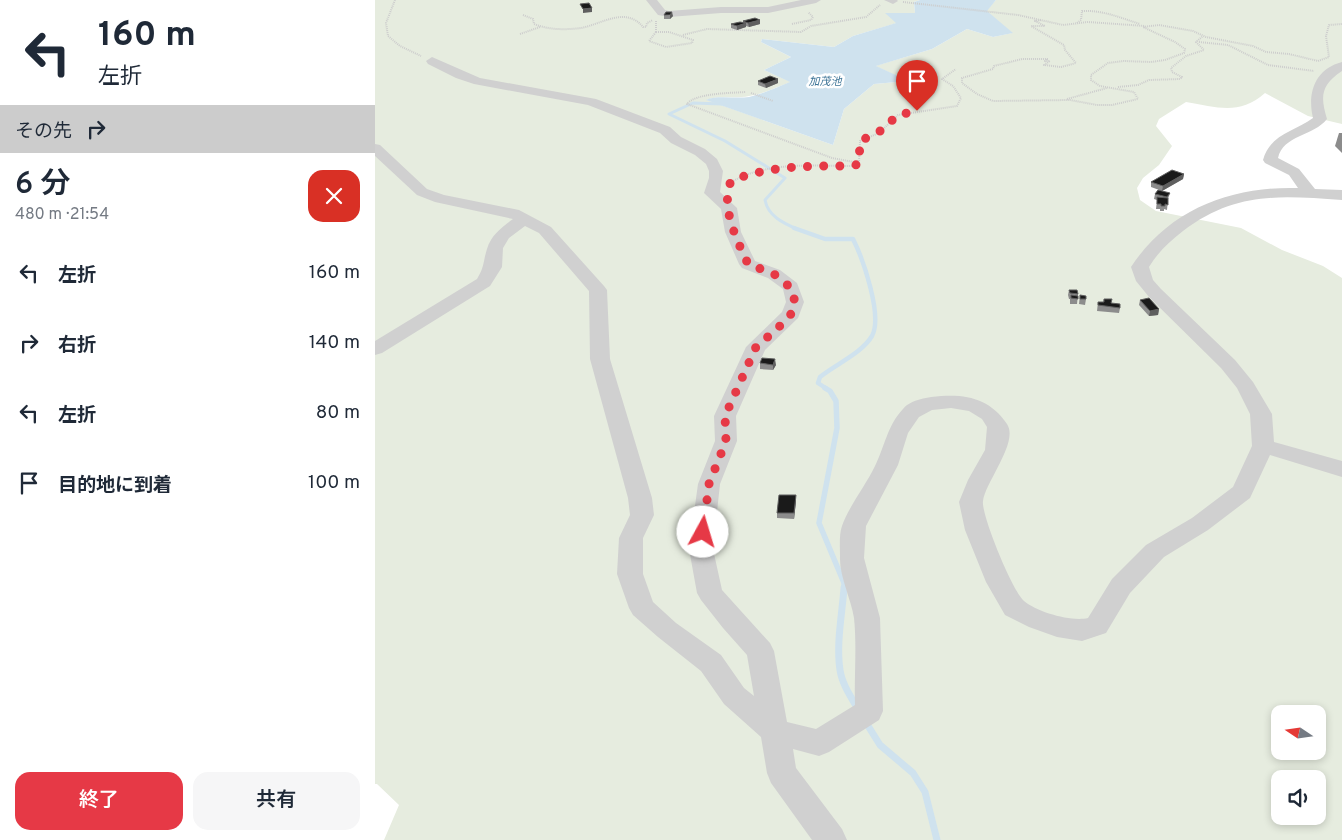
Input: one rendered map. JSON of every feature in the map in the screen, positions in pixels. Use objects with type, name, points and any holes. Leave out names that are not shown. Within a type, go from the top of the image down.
[{"type":"street","points":[[651,0],[662,13],[669,14],[721,10],[768,10],[816,0]]},
{"type":"street","points":[[432,61],[460,75],[478,81],[591,102],[665,130],[676,140],[700,152],[712,162],[716,171],[712,193],[729,208],[733,232],[748,264],[774,274],[791,288],[795,302],[791,314],[756,347],[725,416],[726,441],[709,484],[701,548],[710,593],[732,621],[760,651],[782,773],[831,840]]},
{"type":"street","points":[[1310,193],[1295,172],[1281,167],[1270,160],[1271,152],[1279,142],[1320,119],[1314,100],[1325,76],[1342,66]]},
{"type":"street","points":[[375,148],[422,192],[440,199],[513,213],[545,230],[598,290],[600,359],[640,498],[642,515],[631,538],[630,574],[642,608],[711,663],[733,696],[776,732],[819,743],[869,711],[867,618],[852,558],[854,526],[887,465],[897,433],[911,412],[928,404],[951,402],[975,406],[989,414],[998,427],[996,450],[979,480],[971,502],[977,530],[999,582],[1014,608],[1038,620],[1057,627],[1082,630],[1097,626],[1121,586],[1155,551],[1200,524],[1242,492],[1263,446],[1261,414],[1247,386],[1228,364],[1155,293],[1145,281],[1140,267],[1158,244],[1179,225],[1201,210],[1231,198],[1249,194],[1310,193],[1342,195]]},
{"type":"street","points":[[1231,198],[1342,200]]},
{"type":"street","points":[[375,349],[484,282],[493,267],[495,248],[502,235],[523,219]]},
{"type":"street","points":[[1263,446],[1342,469]]},
{"type":"path","points":[[395,0],[383,26],[385,34],[392,42],[432,61]]},
{"type":"path","points":[[683,35],[707,29],[801,32],[811,26],[866,17],[879,5],[891,1],[1018,14],[1063,25],[1088,22],[1145,26],[1159,25],[1193,31],[1203,36],[1253,46],[1266,52],[1318,61],[1329,57],[1325,36],[1329,25],[1342,24]]},
{"type":"path","points":[[792,24],[806,22],[813,17],[797,4]]},
{"type":"path","points":[[1076,24],[1081,20],[1082,12],[1093,11],[1109,13],[1123,20],[1145,26]]},
{"type":"path","points":[[523,15],[533,19],[534,24],[540,27],[562,29],[592,25],[616,16],[625,16],[640,22],[643,27],[658,17],[655,23],[656,32],[649,41],[666,47],[692,43],[693,40],[683,35],[656,32]]},
{"type":"path","points":[[1041,20],[1035,21],[1045,26],[1031,26],[1044,31],[1054,40],[1064,45],[1065,50],[1076,63],[1061,68],[1045,65],[1051,61],[1045,61],[1048,59],[1022,59],[994,66],[993,70],[987,72],[962,78],[962,83],[977,94],[993,101],[1062,100],[1112,106],[1138,99],[1134,92],[1100,86],[1091,80],[1091,75],[1108,63],[1124,61],[1151,62],[1165,60],[1184,53],[1185,49],[1175,41],[1142,28],[1145,26]]},
{"type":"path","points":[[520,34],[540,27]]},
{"type":"path","points":[[1197,42],[1203,36]]},
{"type":"path","points":[[1062,100],[1095,90],[1138,85],[1149,80],[1180,79],[1181,77],[1172,72],[1171,68],[1176,62],[1190,54],[1204,50],[1197,42]]},
{"type":"path","points":[[1197,42],[1228,45],[1268,65],[1318,71]]},
{"type":"path","points":[[859,164],[860,141],[879,132],[898,115],[957,106],[961,98],[953,86],[942,79],[956,69]]},
{"type":"path","points":[[746,92],[706,96],[689,101],[687,104],[832,158],[859,164]]},
{"type":"path","points":[[751,93],[773,101]]},
{"type":"path","points":[[729,208],[727,191],[731,181],[748,174],[781,167],[852,166],[859,164]]},
{"type":"shaded area","points":[[375,0],[920,0],[914,2],[915,13],[886,13],[897,23],[853,36],[834,47],[762,39],[761,42],[791,57],[764,70],[791,82],[754,95],[707,100],[833,145],[844,109],[874,84],[908,81],[875,66],[932,49],[967,29],[993,37],[1012,33],[986,11],[996,0],[1342,0],[1342,124],[1308,116],[1265,93],[1246,105],[1237,107],[1227,108],[1186,102],[1159,119],[1156,126],[1172,146],[1159,165],[1143,178],[1137,188],[1140,200],[1156,211],[1241,228],[1282,250],[1323,266],[1342,278],[1342,840],[384,840],[399,805],[375,784]]},
{"type":"water","name":"加茂池","points":[[920,0],[996,0],[987,11],[1013,33],[993,37],[967,29],[932,49],[876,66],[909,81],[874,84],[844,109],[833,145],[706,100],[749,97],[790,82],[764,70],[791,57],[761,42],[762,39],[834,47],[853,36],[896,23],[885,13],[915,13],[914,2]]},
{"type":"building","points":[[589,3],[592,8],[583,9],[580,4]]},
{"type":"building","points":[[666,12],[672,12],[670,15],[664,15]]},
{"type":"building","points":[[755,18],[760,20],[748,23],[743,21]]},
{"type":"building","points":[[746,23],[737,26],[731,24]]},
{"type":"building","points":[[770,76],[778,79],[765,84],[758,81]]},
{"type":"building","points":[[1172,170],[1184,174],[1163,186],[1151,182]]},
{"type":"building","points":[[1158,190],[1170,193],[1167,197],[1155,194]]},
{"type":"building","points":[[1157,197],[1168,198],[1168,205],[1161,206],[1161,204],[1157,204]]},
{"type":"building","points":[[1069,290],[1077,290],[1078,294],[1070,293]]},
{"type":"building","points":[[1071,295],[1078,296],[1078,299],[1071,298]]},
{"type":"building","points":[[1080,295],[1086,296],[1086,299],[1080,299]]},
{"type":"building","points":[[1149,298],[1159,309],[1150,311],[1140,300]]},
{"type":"building","points":[[1104,299],[1112,299],[1111,303],[1120,304],[1120,308],[1098,305],[1098,302],[1104,302]]},
{"type":"building","points":[[762,358],[775,359],[773,365],[760,363]]},
{"type":"building","points":[[779,495],[796,495],[794,513],[777,513]]},
{"type":"waterway","points":[[722,104],[693,103],[669,114],[725,141],[785,178],[765,200],[773,215],[797,229]]},
{"type":"waterway","points":[[794,228],[825,239],[853,239],[862,260],[873,302],[875,327],[872,336],[855,353],[820,377],[818,383],[827,389]]},
{"type":"waterway","points":[[825,388],[830,391],[836,401],[837,428],[819,523],[844,583],[844,588]]},
{"type":"waterway","points":[[844,588],[839,640],[840,670],[845,685],[858,709]]},
{"type":"waterway","points":[[865,721],[880,745],[913,773],[925,792],[937,840]]},
{"type":"route","points":[[703,532],[709,484],[726,441],[725,416],[756,347],[791,314],[795,302],[791,288],[774,274],[748,264],[733,232],[727,191],[731,181],[748,174],[781,167],[852,166],[859,164],[860,141],[879,132],[898,115],[917,111]]}]
